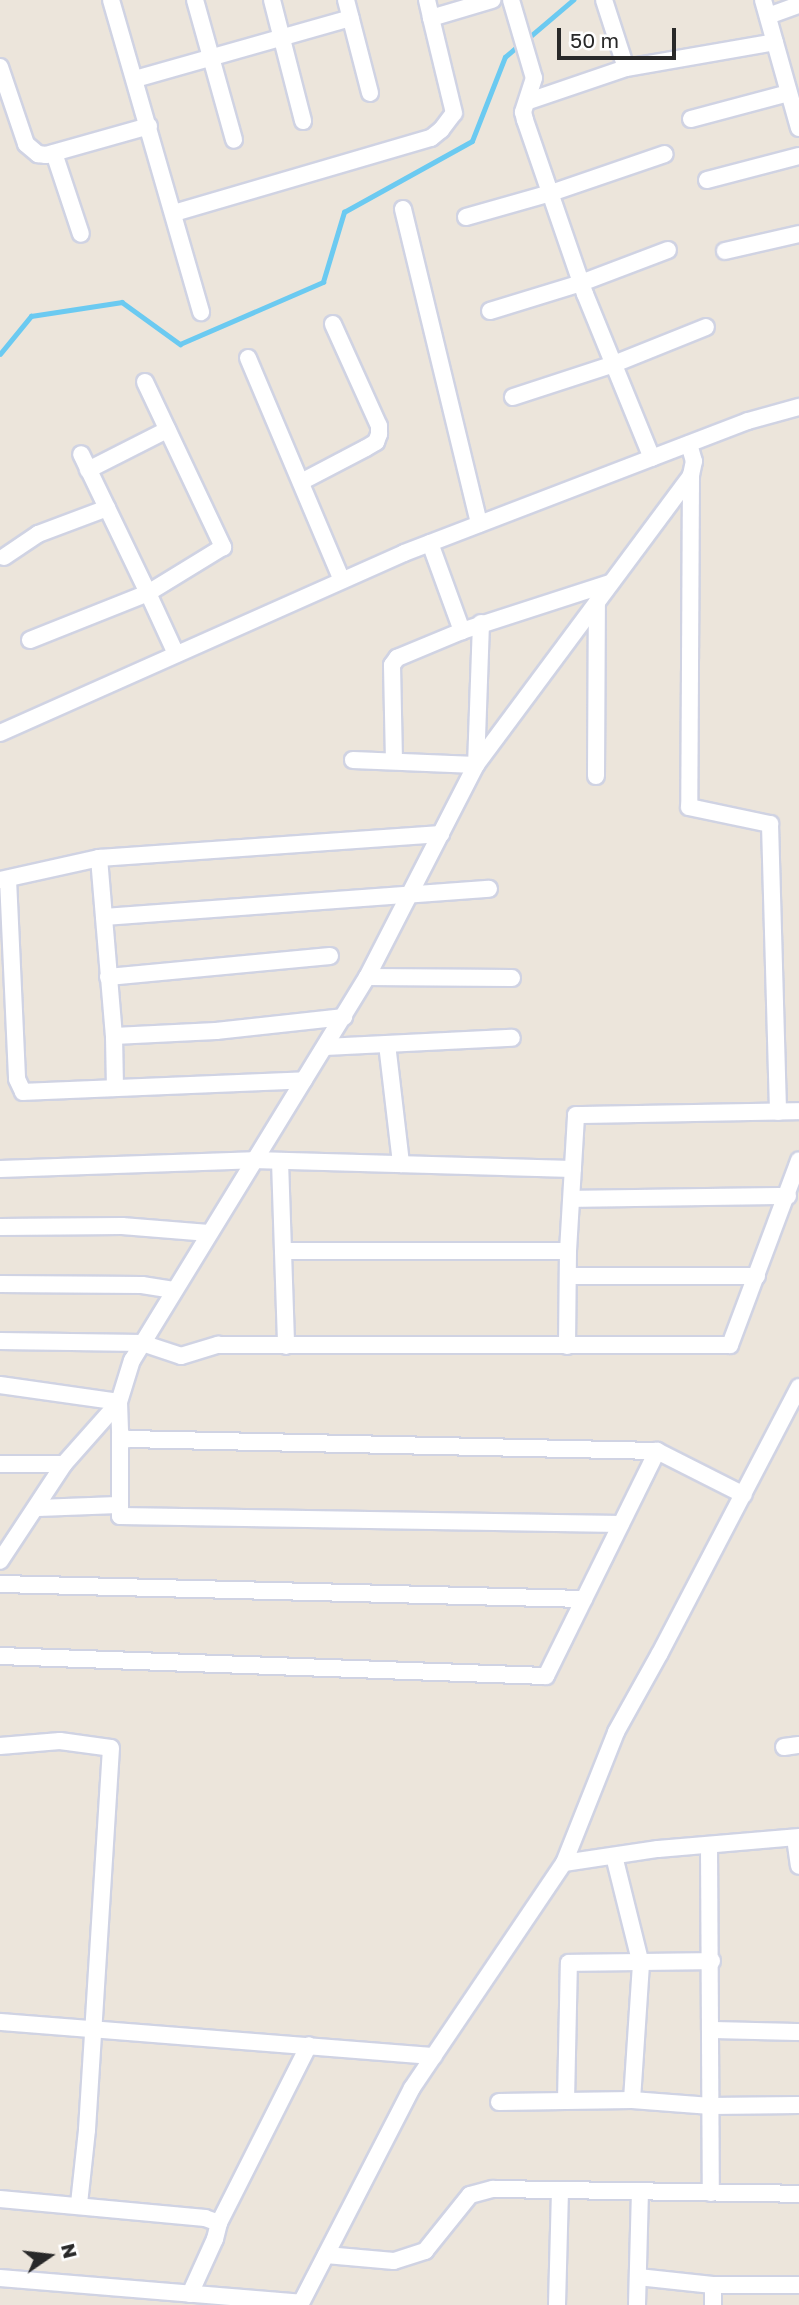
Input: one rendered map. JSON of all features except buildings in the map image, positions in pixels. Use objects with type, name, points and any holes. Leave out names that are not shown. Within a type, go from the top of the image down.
[{"type":"street","points":[[111,0],[201,312]]},
{"type":"street","points":[[195,0],[234,140]]},
{"type":"street","points":[[272,0],[303,121]]},
{"type":"street","points":[[346,0],[370,93]]},
{"type":"street","points":[[174,213],[431,138],[441,130],[454,113],[427,0]]},
{"type":"street","points":[[431,18],[492,0]]},
{"type":"street","points":[[511,0],[534,78],[529,101],[523,112],[525,120],[581,283],[652,458]]},
{"type":"street","points":[[604,0],[626,68]]},
{"type":"street","points":[[799,5],[765,8],[799,128]]},
{"type":"street","points":[[135,79],[351,18]]},
{"type":"street","points":[[529,101],[626,68],[775,42]]},
{"type":"street","points":[[0,67],[26,144],[38,154],[149,126]]},
{"type":"street","points":[[691,119],[789,93]]},
{"type":"street","points":[[54,152],[81,234]]},
{"type":"street","points":[[466,218],[551,193],[665,154]]},
{"type":"street","points":[[707,180],[799,156]]},
{"type":"street","points":[[403,209],[479,524]]},
{"type":"street","points":[[725,251],[799,234]]},
{"type":"street","points":[[490,311],[581,283],[668,250]]},
{"type":"street","points":[[301,482],[376,442],[379,434],[379,426],[332,324]]},
{"type":"street","points":[[513,397],[614,364],[706,327]]},
{"type":"street","points":[[248,358],[342,580]]},
{"type":"street","points":[[30,640],[149,593],[223,547],[145,382]]},
{"type":"street","points":[[0,733],[430,543],[748,421],[799,407]]},
{"type":"street","points":[[89,470],[167,429]]},
{"type":"street","points":[[689,444],[694,461],[691,475],[689,807],[770,824],[778,1112]]},
{"type":"street","points":[[81,454],[176,654]]},
{"type":"street","points":[[621,1524],[120,1516],[119,1402],[132,1360],[368,977],[477,765],[691,475]]},
{"type":"street","points":[[4,557],[38,534],[107,508]]},
{"type":"street","points":[[430,543],[462,631]]},
{"type":"street","points":[[394,761],[392,665],[397,658],[481,624],[610,583]]},
{"type":"street","points":[[596,776],[597,602]]},
{"type":"street","points":[[477,765],[481,624]]},
{"type":"street","points":[[353,760],[477,765]]},
{"type":"street","points":[[304,1080],[23,1092],[17,1079],[4,879],[99,858],[441,834]]},
{"type":"street","points":[[99,858],[114,1036],[115,1088]]},
{"type":"street","points":[[104,917],[489,889]]},
{"type":"street","points":[[108,977],[330,957]]},
{"type":"street","points":[[368,977],[512,978]]},
{"type":"street","points":[[114,1036],[216,1031],[344,1017]]},
{"type":"street","points":[[325,1047],[512,1038]]},
{"type":"street","points":[[387,1044],[401,1164]]},
{"type":"street","points":[[567,1346],[568,1251],[576,1115],[799,1111]]},
{"type":"street","points":[[0,1168],[253,1160],[573,1169]]},
{"type":"street","points":[[0,1340],[142,1343],[181,1356],[218,1345],[730,1345],[788,1196],[799,1160]]},
{"type":"street","points":[[280,1161],[286,1346]]},
{"type":"street","points":[[572,1199],[788,1196]]},
{"type":"street","points":[[0,1227],[122,1226],[209,1233]]},
{"type":"street","points":[[283,1251],[568,1251]]},
{"type":"street","points":[[568,1276],[757,1276]]},
{"type":"street","points":[[0,1284],[142,1285],[174,1290]]},
{"type":"street","points":[[0,1385],[119,1402]]},
{"type":"street","points":[[0,2278],[301,2304],[412,2088],[564,1863],[616,1731],[744,1496],[792,1415],[799,1387]]},
{"type":"street","points":[[0,1561],[38,1508],[64,1464],[119,1402]]},
{"type":"street","points":[[120,1436],[128,1439],[657,1451],[744,1496]]},
{"type":"street","points":[[0,1656],[546,1676],[657,1451]]},
{"type":"street","points":[[0,1464],[64,1464]]},
{"type":"street","points":[[38,1508],[118,1505]]},
{"type":"street","points":[[0,1584],[584,1599]]},
{"type":"street","points":[[0,1746],[60,1741],[111,1748],[91,2030],[87,2130],[79,2204]]},
{"type":"street","points":[[564,1863],[797,1837],[799,1866]]},
{"type":"street","points":[[709,1845],[712,1961],[711,2193]]},
{"type":"street","points":[[614,1856],[641,1964],[632,2100]]},
{"type":"street","points":[[566,2101],[569,1963],[712,1961]]},
{"type":"street","points":[[0,2022],[434,2056]]},
{"type":"street","points":[[711,2030],[799,2032]]},
{"type":"street","points":[[190,2294],[215,2239],[219,2223],[309,2045]]},
{"type":"street","points":[[499,2102],[632,2100],[711,2106],[799,2105]]},
{"type":"street","points":[[326,2255],[394,2261],[425,2251],[470,2195],[493,2189],[799,2194]]},
{"type":"street","points":[[557,2305],[559,2190]]},
{"type":"street","points":[[637,2305],[640,2192]]},
{"type":"street","points":[[0,2199],[79,2204],[205,2218],[219,2223]]},
{"type":"street","points":[[638,2277],[713,2285],[799,2285]]},
{"type":"street","points":[[712,2305],[713,2285]]},
{"type":"waterway","points":[[526,40],[573,0]]},
{"type":"waterway","points":[[0,354],[31,316],[122,302],[180,344],[323,282],[344,212],[472,141],[505,57],[519,45]]}]
